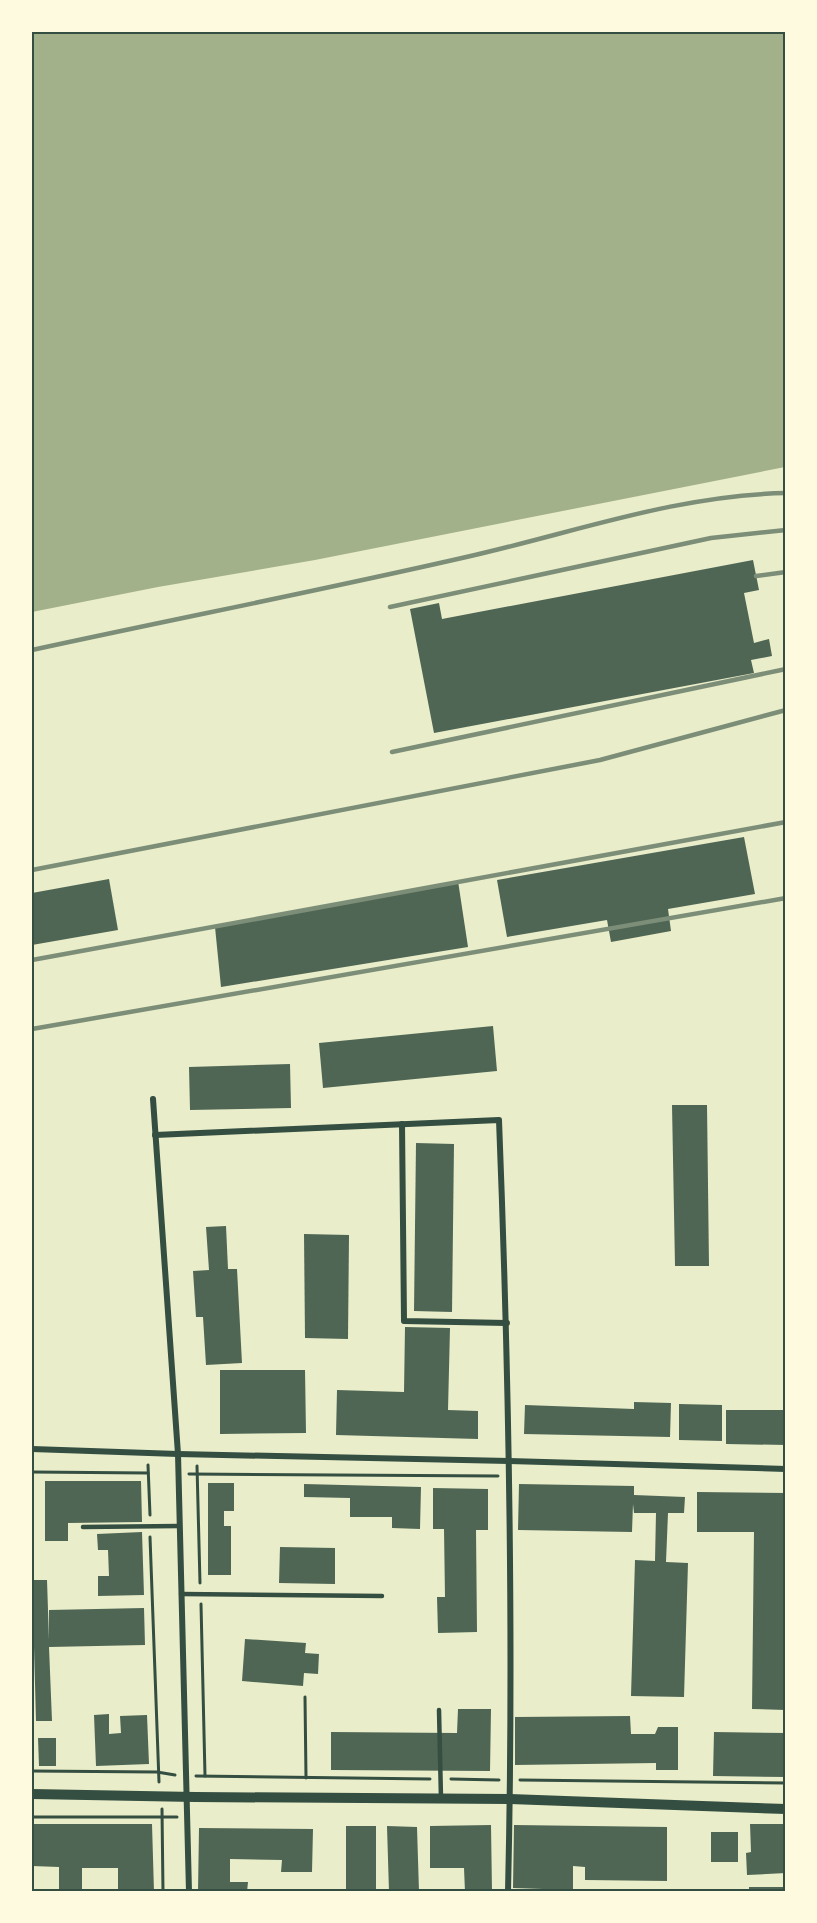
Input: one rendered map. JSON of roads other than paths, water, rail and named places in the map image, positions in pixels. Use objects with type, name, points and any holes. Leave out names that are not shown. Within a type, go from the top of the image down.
[{"type":"street","points":[[153,1099],[178,1454],[189,1892]]},
{"type":"street","points":[[155,1135],[499,1120],[507,1323],[509,1461],[508,1892]]},
{"type":"street","points":[[402,1124],[404,1321],[507,1323]]},
{"type":"street","points":[[32,1449],[786,1470]]},
{"type":"street","points":[[32,1794],[510,1799],[786,1809]]},
{"type":"lane","points":[[83,1527],[179,1526]]},
{"type":"lane","points":[[181,1594],[381,1596]]},
{"type":"lane","points":[[439,1710],[441,1799]]},
{"type":"railway","points":[[32,650],[420,568],[668,507],[746,495],[786,493]]},
{"type":"railway","points":[[390,607],[711,538],[786,530]]},
{"type":"railway","points":[[756,576],[786,572]]},
{"type":"railway","points":[[392,752],[786,669]]},
{"type":"railway","points":[[32,870],[600,760],[786,710]]},
{"type":"railway","points":[[32,960],[786,822]]},
{"type":"railway","points":[[32,1029],[786,898]]}]
